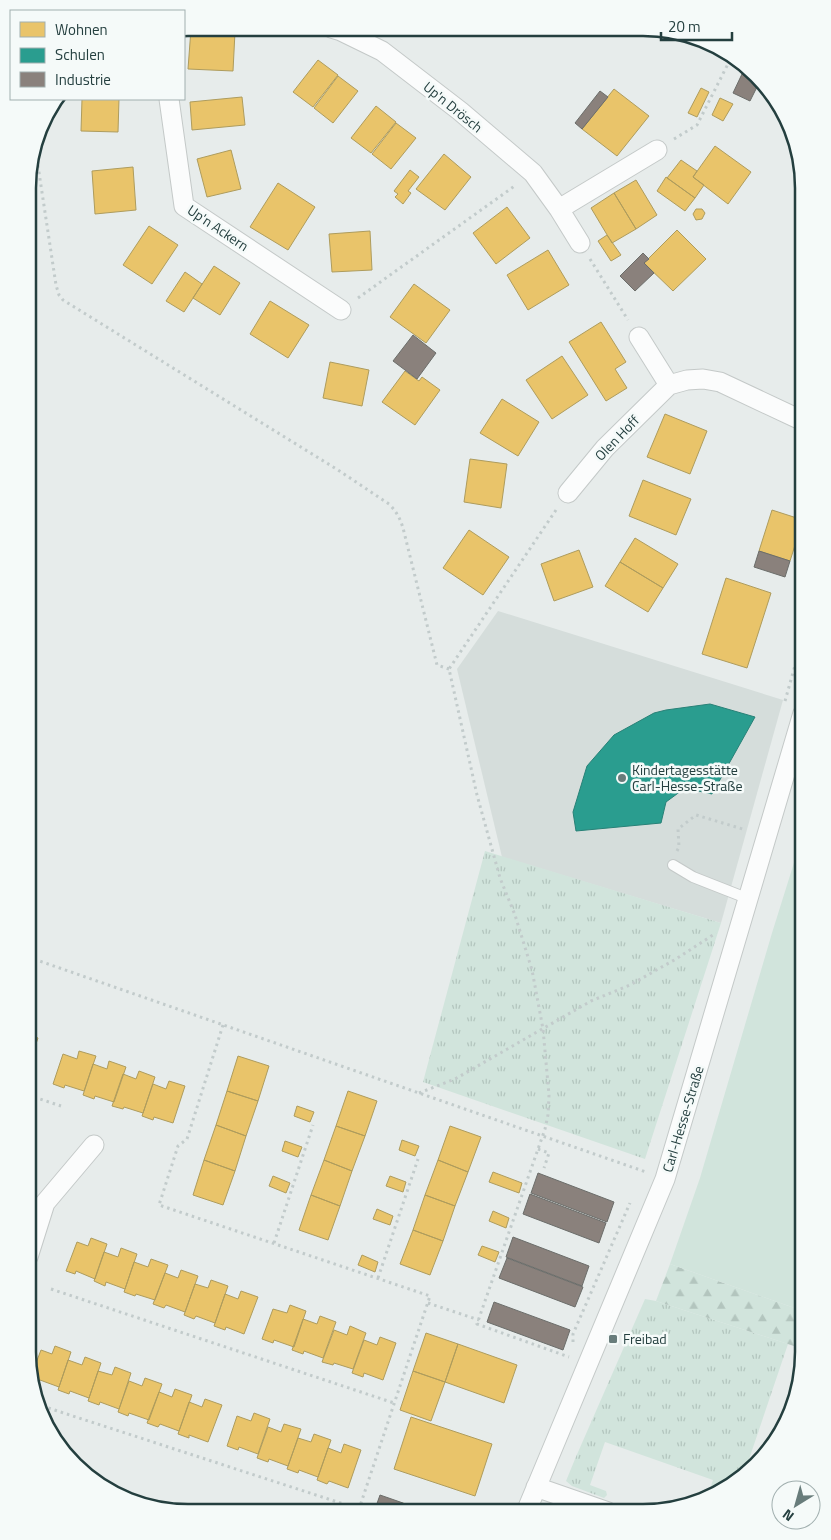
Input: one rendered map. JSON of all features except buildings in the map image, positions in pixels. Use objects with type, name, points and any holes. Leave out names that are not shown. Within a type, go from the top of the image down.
[{"type":"street","name":"Up'n Drösch","points":[[351,36],[382,51],[460,111],[532,173],[559,209],[580,243]]},
{"type":"street","name":"Up'n Ackern","points":[[169,100],[184,206],[341,310]]},
{"type":"street","points":[[559,209],[657,150]]},
{"type":"street","points":[[639,337],[669,385],[687,380],[703,379],[720,382],[795,417]]},
{"type":"street","name":"Olen Hoff","points":[[568,493],[605,448],[669,385]]},
{"type":"street","name":"Carl-Hesse-Straße","points":[[529,1504],[665,1179],[795,742]]},
{"type":"street","points":[[36,1232],[45,1203],[94,1145]]},
{"type":"street","points":[[536,1487],[585,1504]]},
{"type":"lane","points":[[673,865],[693,877],[749,899]]},
{"type":"path","points":[[657,150],[697,125],[728,63]]},
{"type":"path","points":[[38,167],[56,285],[59,295],[63,300],[338,470],[389,504],[397,512],[401,521],[437,665],[449,669]]},
{"type":"path","points":[[341,310],[532,173]]},
{"type":"path","points":[[580,243],[639,337]]},
{"type":"path","points":[[568,493],[449,669],[477,795],[500,878],[515,916],[532,970],[543,1029],[549,1095],[548,1115],[543,1136],[477,1324],[569,1357],[571,1351]]},
{"type":"path","points":[[673,865],[679,847],[678,829],[696,816],[746,830]]},
{"type":"path","points":[[419,1093],[455,1079],[591,1001],[630,986],[676,959],[716,932]]},
{"type":"path","points":[[36,960],[646,1172],[644,1179]]},
{"type":"path","points":[[223,1025],[187,1139],[178,1146],[159,1205],[430,1296],[360,1504]]},
{"type":"path","points":[[36,1098],[61,1106]]},
{"type":"path","points":[[274,1243],[314,1125]]},
{"type":"path","points":[[538,1149],[549,1152],[544,1168]]},
{"type":"path","points":[[378,1278],[418,1159]]},
{"type":"path","points":[[573,1346],[573,1334],[632,1199]]},
{"type":"path","points":[[51,1289],[394,1403]]},
{"type":"path","points":[[428,1303],[479,1320]]},
{"type":"path","points":[[47,1408],[340,1504]]},
{"type":"shaded area","name":"Kindertagesstätte Carl-Hesse-Straße","points":[[498,611],[783,700],[721,923],[502,857],[457,669]]},
{"type":"green space","points":[[485,851],[721,923],[645,1159],[423,1082]]},
{"type":"green space","points":[[794,861],[794,1308],[670,1264],[700,1178]]},
{"type":"green space","points":[[670,1264],[794,1308],[794,1346],[656,1301]]},
{"type":"green space","points":[[645,1299],[788,1344],[749,1460],[719,1483],[710,1487],[713,1480],[605,1442],[590,1485],[606,1491],[607,1495],[604,1498],[572,1486],[566,1481]]},
{"type":"place","name":"Kindertagesstätte Carl-Hesse-Straße","points":[[622,778]]},
{"type":"place","name":"Freibad","points":[[613,1339]]}]
